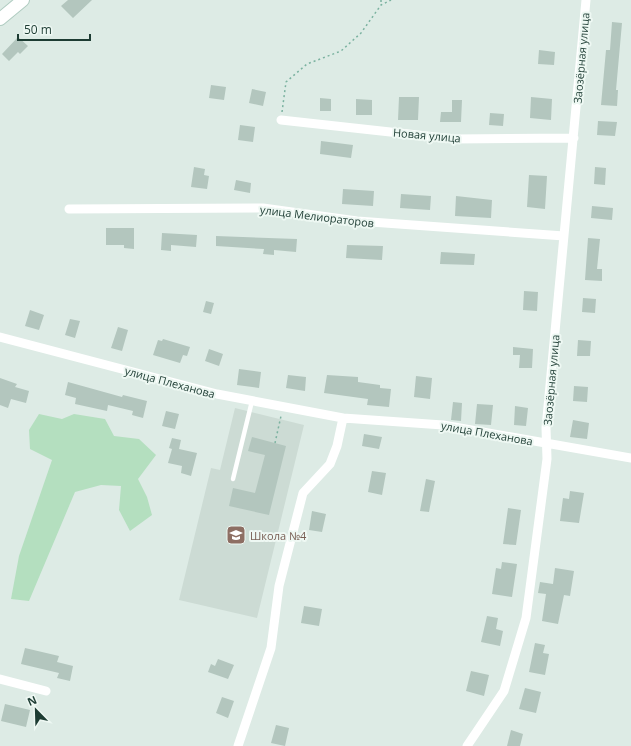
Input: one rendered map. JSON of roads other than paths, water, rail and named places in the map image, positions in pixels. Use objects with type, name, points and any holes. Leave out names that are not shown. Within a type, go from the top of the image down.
[{"type":"main road","points":[[0,19],[23,0]]},
{"type":"street","name":"Заозёрная улица","points":[[467,746],[504,691],[526,618],[547,459],[546,428],[586,0]]},
{"type":"street","name":"Новая улица","points":[[281,120],[454,139],[574,138]]},
{"type":"street","name":"улица Мелиораторов","points":[[69,209],[263,208],[358,221],[564,236]]},
{"type":"street","name":"улица Плеханова","points":[[0,337],[217,394],[252,401],[343,418],[444,425],[631,458]]},
{"type":"street","points":[[238,746],[271,648],[279,586],[303,493],[330,464],[337,446],[343,418]]},
{"type":"street","points":[[0,679],[46,691]]},
{"type":"lane","points":[[233,479],[252,401]]},
{"type":"place","name":"Школа №4","points":[[236,535]]}]
